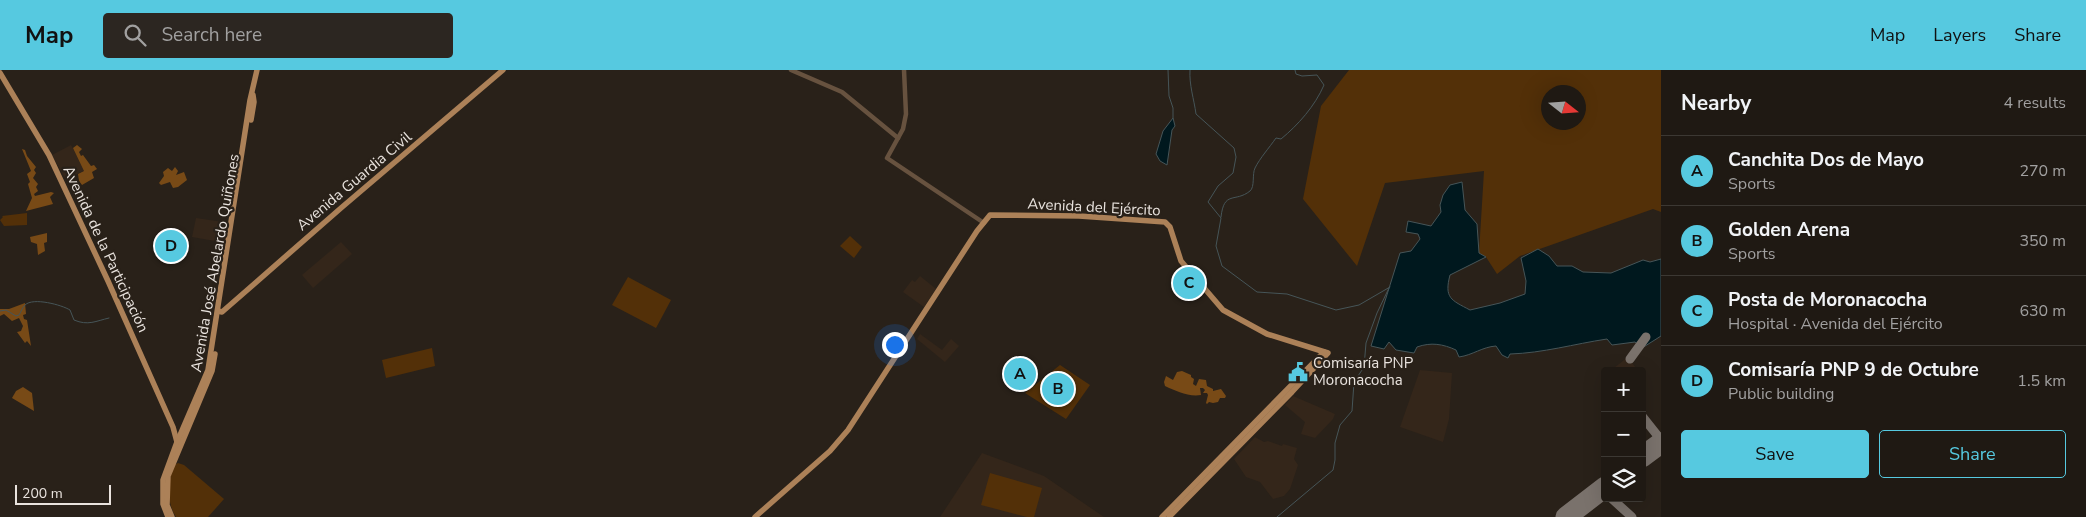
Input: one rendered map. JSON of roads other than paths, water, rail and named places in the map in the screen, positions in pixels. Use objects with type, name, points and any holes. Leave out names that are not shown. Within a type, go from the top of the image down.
[{"type":"main road","name":"Avenida José Abelardo Quiñones","points":[[172,517],[167,505],[168,476],[212,371],[254,102],[253,95],[257,70]]},
{"type":"main road","name":"Avenida Guardia Civil","points":[[220,312],[504,70]]},
{"type":"main road","name":"Avenida de la Participación","points":[[0,73],[49,155],[137,344],[173,427],[177,442]]},
{"type":"main road","name":"Avenida del Ejército","points":[[984,222],[990,215],[1079,216],[1165,222],[1170,227],[1181,261],[1223,310],[1266,334],[1326,352]]},
{"type":"main road","points":[[755,517],[843,442],[984,222]]},
{"type":"main road","name":"Avenida José Abelardo Quiñones","points":[[168,517],[163,504],[163,480],[208,370],[220,312]]},
{"type":"main road","points":[[1162,517],[1326,352]]},
{"type":"main road","points":[[1169,517],[1292,392],[1326,352]]},
{"type":"main road","points":[[173,427],[179,431],[183,428]]},
{"type":"main road","points":[[759,517],[784,493]]},
{"type":"street","points":[[791,70],[842,92],[898,138]]},
{"type":"street","points":[[904,70],[906,114],[903,129],[887,158],[984,222]]},
{"type":"water","points":[[1173,118],[1175,126],[1172,130],[1167,165],[1160,161],[1156,154],[1163,131]]},
{"type":"water","points":[[1462,182],[1465,210],[1477,224],[1479,253],[1486,257],[1450,275],[1448,289],[1454,301],[1470,310],[1500,303],[1525,294],[1526,281],[1521,258],[1538,249],[1549,256],[1557,266],[1572,266],[1583,272],[1611,273],[1643,260],[1650,262],[1661,259],[1661,336],[1642,348],[1635,342],[1612,345],[1607,339],[1546,350],[1510,354],[1508,358],[1502,355],[1496,346],[1459,357],[1456,350],[1437,344],[1417,347],[1414,353],[1396,350],[1389,342],[1384,349],[1371,346],[1400,253],[1411,251],[1420,239],[1418,234],[1406,232],[1408,221],[1431,226],[1441,212],[1440,205],[1443,195],[1450,185]]},
{"type":"waterway","points":[[1168,70],[1169,96],[1173,108],[1173,118]]},
{"type":"waterway","points":[[1190,70],[1196,114],[1234,148],[1236,157],[1233,173],[1218,186],[1208,202],[1221,218],[1216,246],[1222,266],[1257,292],[1287,294],[1336,310],[1359,305],[1390,287]]},
{"type":"waterway","points":[[1221,217],[1222,209],[1228,200],[1245,194],[1252,189],[1254,171],[1257,164],[1276,138],[1281,139],[1294,128],[1311,108],[1320,93],[1324,85],[1317,75],[1302,76],[1296,74],[1295,70]]},
{"type":"waterway","points":[[1277,517],[1333,470],[1335,443],[1340,425],[1352,411],[1354,382],[1364,367],[1366,343],[1389,288]]},
{"type":"waterway","points":[[0,311],[6,310],[16,316],[29,303],[41,302],[54,304],[70,310],[74,320],[79,322],[92,322],[109,318]]},
{"type":"place","name":"Comisaría PNP 9 de Octubre","points":[[171,246]]},
{"type":"place","name":"Posta de Moronacocha","points":[[1189,283]]},
{"type":"place","name":"Comisaría PNP Moronacocha","points":[[1298,372]]},
{"type":"place","name":"Canchita Dos de Mayo","points":[[1020,374]]},
{"type":"place","name":"Golden Arena","points":[[1058,389]]}]
